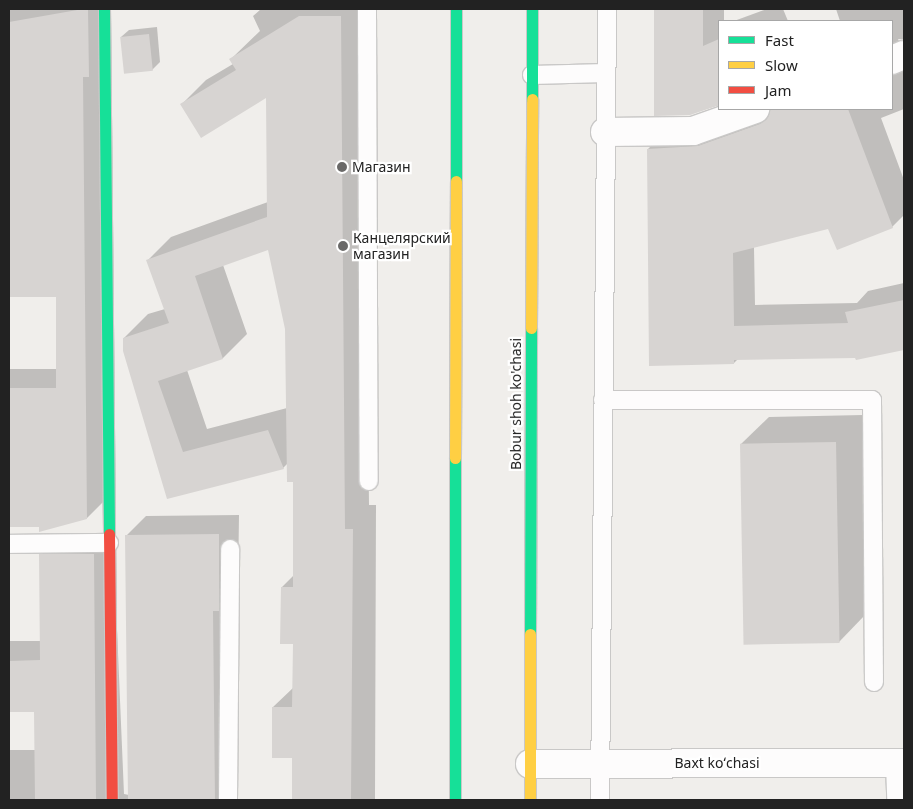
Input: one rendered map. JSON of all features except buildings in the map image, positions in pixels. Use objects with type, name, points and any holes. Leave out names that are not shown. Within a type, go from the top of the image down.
[{"type":"main road","points":[[104,9],[112,800]]},
{"type":"main road","points":[[455,800],[456,9]]},
{"type":"main road","name":"Bobur shoh ko'chasi","points":[[530,800],[532,9]]},
{"type":"street","points":[[606,132],[693,131],[753,110]]},
{"type":"street","name":"Baxt koʻchasi","points":[[530,764],[900,763]]},
{"type":"lane","points":[[367,9],[369,481]]},
{"type":"lane","points":[[600,800],[607,9]]},
{"type":"lane","points":[[532,74],[606,73]]},
{"type":"lane","points":[[603,400],[872,400],[874,682]]},
{"type":"lane","points":[[9,544],[109,543]]},
{"type":"lane","points":[[228,800],[230,549]]},
{"type":"lane","points":[[896,800],[900,763]]},
{"type":"traffic: fast","points":[[104,9],[109,534]]},
{"type":"traffic: fast","points":[[456,9],[456,181]]},
{"type":"traffic: fast","points":[[532,9],[532,99]]},
{"type":"traffic: fast","points":[[530,634],[531,328]]},
{"type":"traffic: fast","points":[[455,458],[455,800]]},
{"type":"traffic: slow","points":[[531,328],[532,99]]},
{"type":"traffic: slow","points":[[455,458],[456,181]]},
{"type":"traffic: slow","points":[[530,634],[530,800]]},
{"type":"traffic: jam","points":[[109,534],[112,800]]},
{"type":"place","name":"Магазин","points":[[342,167]]},
{"type":"place","name":"Канцелярский магазин","points":[[343,246]]}]
